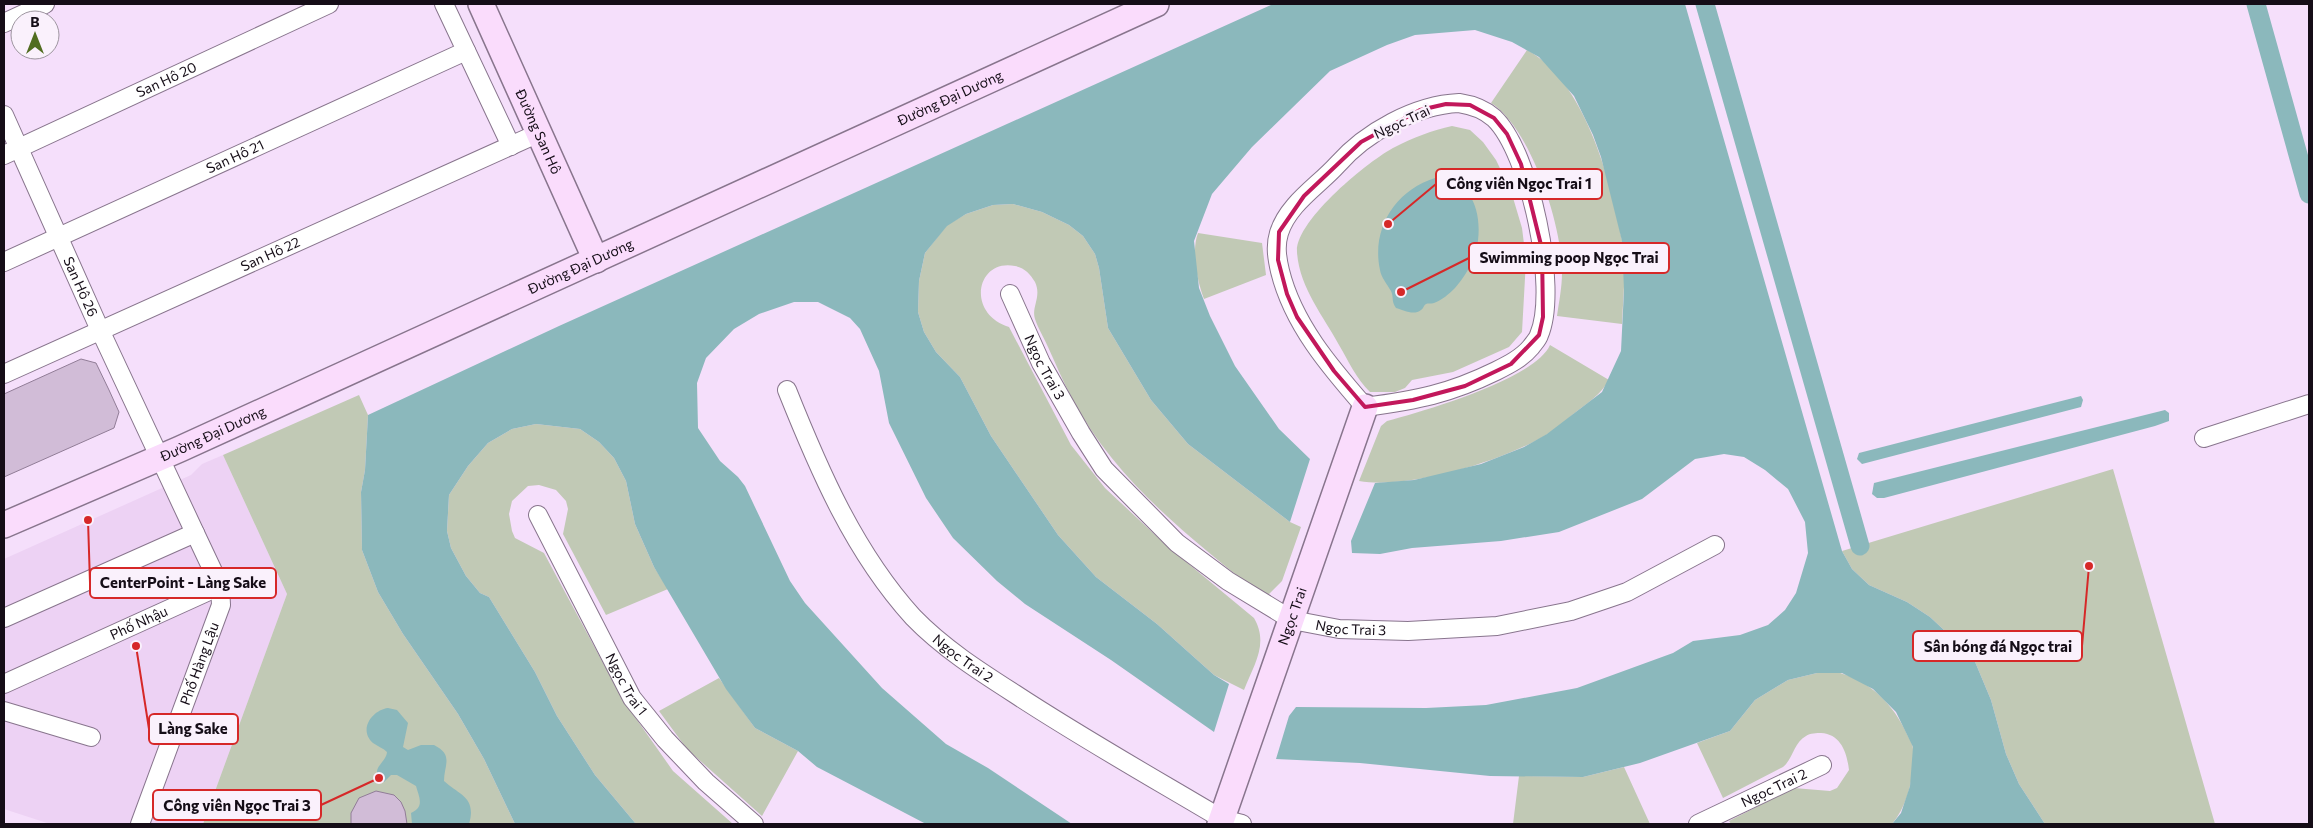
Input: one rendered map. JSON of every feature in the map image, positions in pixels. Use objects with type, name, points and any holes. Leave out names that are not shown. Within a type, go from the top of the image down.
[{"type":"street","points":[[4,23],[45,4]]},
{"type":"street","name":"San Hô 20","points":[[11,152],[329,4]]},
{"type":"street","points":[[444,4],[510,146]]},
{"type":"street","name":"Đường San Hô","points":[[481,4],[596,260]]},
{"type":"street","name":"Đường Đại Dương","points":[[4,525],[596,260],[1156,4]]},
{"type":"street","name":"San Hô 21","points":[[4,262],[466,51]]},
{"type":"street","name":"Ngọc Trai","points":[[1459,103],[1478,107],[1494,118],[1506,134],[1521,164],[1534,204],[1542,244],[1546,289],[1539,335],[1529,349],[1511,364],[1465,386],[1413,400],[1366,407],[1334,371],[1297,317],[1287,294],[1278,260],[1276,246],[1279,232],[1289,214],[1304,196],[1361,142],[1392,124],[1431,107],[1459,103]]},
{"type":"street","name":"San Hô 26","points":[[4,115],[11,152],[60,237],[100,330],[195,533]]},
{"type":"street","name":"San Hô 22","points":[[4,374],[539,133]]},
{"type":"street","name":"Ngọc Trai 3","points":[[1010,294],[1041,363],[1104,469],[1177,543],[1228,581],[1292,620],[1339,629],[1408,631],[1496,626],[1571,611],[1627,592],[1715,546]]},
{"type":"street","name":"Ngọc Trai 2","points":[[787,390],[835,500],[869,560],[914,617],[956,656],[1039,710],[1228,823]]},
{"type":"street","points":[[2204,438],[2309,404]]},
{"type":"street","name":"Ngọc Trai","points":[[1228,823],[1292,620],[1366,407]]},
{"type":"street","name":"Ngọc Trai 1","points":[[538,515],[632,698],[665,739],[700,776],[754,824]]},
{"type":"street","points":[[4,618],[195,533],[220,586]]},
{"type":"street","name":"Phố Nhậu","points":[[4,684],[220,586]]},
{"type":"street","name":"Phố Hàng Lậu","points":[[140,824],[221,605],[220,586]]},
{"type":"street","points":[[4,711],[91,737]]},
{"type":"street","name":"Ngọc Trai 2","points":[[1698,824],[1822,764]]},
{"type":"highlighted area","points":[[1446,104],[1470,105],[1494,118],[1507,134],[1521,164],[1542,249],[1543,317],[1539,335],[1511,364],[1465,386],[1413,400],[1365,407],[1334,371],[1297,317],[1287,294],[1278,260],[1279,232],[1304,196],[1361,142],[1420,110]]},
{"type":"shaded area","points":[[1273,4],[1685,4],[1842,551],[1852,569],[1869,585],[1907,602],[1930,617],[1973,657],[1991,700],[2006,754],[2019,784],[2045,824],[1892,824],[1901,813],[1910,786],[1913,747],[1896,712],[1873,689],[1842,673],[1817,673],[1788,680],[1755,700],[1730,731],[1640,763],[1583,777],[1490,776],[1360,763],[1276,759],[1289,716],[1296,707],[1426,708],[1486,705],[1577,688],[1673,653],[1693,641],[1740,635],[1768,625],[1785,610],[1796,593],[1808,553],[1805,522],[1788,489],[1765,470],[1744,457],[1724,454],[1695,459],[1642,499],[1559,532],[1501,541],[1412,548],[1380,554],[1352,553],[1351,541],[1375,483],[1414,480],[1481,464],[1524,447],[1547,434],[1602,392],[1621,351],[1624,290],[1622,241],[1601,157],[1593,135],[1574,96],[1539,57],[1512,42],[1475,30],[1415,35],[1387,45],[1330,71],[1252,147],[1212,194],[1194,241],[1199,288],[1210,316],[1235,366],[1279,429],[1310,459],[1290,522],[1188,444],[1151,400],[1108,328],[1099,268],[1095,254],[1083,236],[1069,225],[1042,212],[1013,204],[993,205],[966,214],[947,226],[925,253],[919,281],[918,312],[924,332],[936,352],[960,377],[991,436],[1058,535],[1096,577],[1157,624],[1214,675],[1229,684],[1214,732],[1111,660],[1025,604],[997,581],[953,538],[926,498],[889,423],[879,371],[860,329],[850,318],[818,302],[794,302],[759,314],[734,329],[706,358],[697,383],[698,428],[720,461],[745,486],[790,581],[805,603],[882,688],[946,744],[988,768],[1072,824],[926,824],[817,767],[798,751],[755,728],[726,689],[654,567],[635,524],[626,481],[614,458],[599,442],[580,429],[536,424],[512,429],[488,443],[468,466],[449,495],[447,531],[451,548],[466,576],[480,593],[489,597],[535,672],[557,716],[595,775],[636,824],[515,824],[484,759],[458,714],[403,634],[378,592],[362,550],[361,492],[365,470],[368,415],[559,326]]},
{"type":"shaded area","points":[[1527,50],[1547,64],[1564,84],[1579,107],[1602,161],[1611,189],[1622,240],[1624,282],[1622,324],[1557,316],[1562,278],[1561,254],[1551,206],[1531,156],[1519,134],[1506,116],[1491,103]]},
{"type":"shaded area","points":[[1452,126],[1470,130],[1483,142],[1496,160],[1511,191],[1522,228],[1526,260],[1522,332],[1509,347],[1453,372],[1412,380],[1405,388],[1395,392],[1370,392],[1353,370],[1307,289],[1302,277],[1297,252],[1300,239],[1308,224],[1320,209],[1368,165],[1408,140]]},
{"type":"shaded area","points":[[1435,178],[1449,180],[1459,185],[1468,192],[1474,202],[1479,226],[1476,252],[1464,276],[1443,299],[1426,304],[1418,312],[1408,312],[1396,308],[1391,291],[1382,275],[1378,254],[1379,240],[1383,226],[1398,201],[1421,184]]},
{"type":"shaded area","points":[[1013,204],[1042,212],[1069,225],[1083,236],[1095,254],[1099,268],[1108,328],[1151,400],[1188,444],[1290,522],[1301,527],[1282,581],[1269,594],[1260,594],[1181,529],[1156,505],[1132,481],[1090,428],[1069,392],[1036,322],[1034,310],[1037,287],[1029,274],[1019,267],[1002,266],[992,270],[985,278],[981,288],[986,310],[995,320],[1009,327],[1071,445],[1105,488],[1167,546],[1254,618],[1258,627],[1260,645],[1256,663],[1244,690],[1214,675],[1157,624],[1096,577],[1058,535],[991,436],[960,377],[936,352],[924,332],[918,312],[919,281],[925,253],[947,225],[966,214],[993,205]]},
{"type":"shaded area","points":[[1198,233],[1262,243],[1266,275],[1204,299],[1199,284],[1195,257]]},
{"type":"shaded area","points":[[1550,345],[1609,380],[1594,398],[1554,430],[1528,445],[1455,471],[1403,481],[1380,483],[1359,481],[1381,426],[1387,421],[1451,402],[1502,381],[1540,358]]},
{"type":"shaded area","points":[[359,395],[368,415],[365,470],[361,492],[362,550],[378,592],[403,634],[458,714],[484,759],[515,824],[203,824],[287,594],[223,455]]},
{"type":"shaded area","points":[[2081,396],[2083,400],[2081,407],[1862,464],[1857,459],[1859,453]]},
{"type":"shaded area","points":[[2165,410],[2169,413],[2169,421],[2155,426],[1884,498],[1877,498],[1872,494],[1874,483]]},
{"type":"shaded area","points":[[536,424],[580,429],[599,442],[614,458],[626,481],[635,524],[654,567],[668,589],[606,615],[563,534],[568,509],[566,501],[556,490],[539,485],[528,486],[512,501],[509,514],[515,538],[544,553],[623,700],[673,771],[733,824],[636,824],[595,775],[557,716],[535,672],[489,597],[480,593],[466,576],[451,548],[447,531],[449,495],[468,466],[488,443],[512,429]]},
{"type":"shaded area","points":[[223,455],[287,594],[203,824],[50,824],[4,809],[4,559],[191,475],[202,464]]},
{"type":"shaded area","points":[[2113,469],[2215,824],[2045,824],[2019,784],[2006,754],[1991,700],[1973,657],[1930,617],[1907,602],[1869,585],[1852,569],[1842,551]]},
{"type":"shaded area","points":[[1817,673],[1840,673],[1863,683],[1888,704],[1901,722],[1912,745],[1913,769],[1906,799],[1898,816],[1892,824],[1731,824],[1729,821],[1794,788],[1830,791],[1837,788],[1849,770],[1845,751],[1834,737],[1821,733],[1811,734],[1799,742],[1783,767],[1723,798],[1697,743],[1730,731],[1755,700],[1788,680]]},
{"type":"shaded area","points":[[719,678],[755,728],[798,751],[762,816],[687,749],[659,711]]},
{"type":"shaded area","points":[[388,708],[397,710],[408,723],[403,747],[408,750],[421,745],[434,745],[444,753],[446,761],[444,781],[469,802],[471,815],[469,824],[412,824],[411,813],[420,805],[416,786],[397,775],[391,775],[384,782],[379,777],[377,770],[387,752],[369,738],[367,727],[369,721],[377,712]]},
{"type":"shaded area","points":[[1624,767],[1650,824],[1513,824],[1519,776],[1583,777]]},
{"type":"building","points":[[81,359],[96,363],[109,390],[119,412],[114,428],[4,477],[4,394]]},
{"type":"building","points":[[376,791],[394,795],[401,802],[407,824],[351,824],[351,813],[359,798]]},
{"type":"waterway","points":[[1705,4],[1860,546]]},
{"type":"waterway","points":[[2256,4],[2309,194]]},
{"type":"place","name":"Công viên Ngọc Trai 1","points":[[1388,224]]},
{"type":"place","name":"Swimming poop Ngọc Trai","points":[[1401,292]]},
{"type":"place","name":"CenterPoint - Làng Sake","points":[[88,520]]},
{"type":"place","name":"Sân bóng đá Ngọc trai","points":[[2089,566]]},
{"type":"place","name":"Làng Sake","points":[[136,646]]},
{"type":"place","name":"Công viên Ngọc Trai 3","points":[[379,778]]}]
